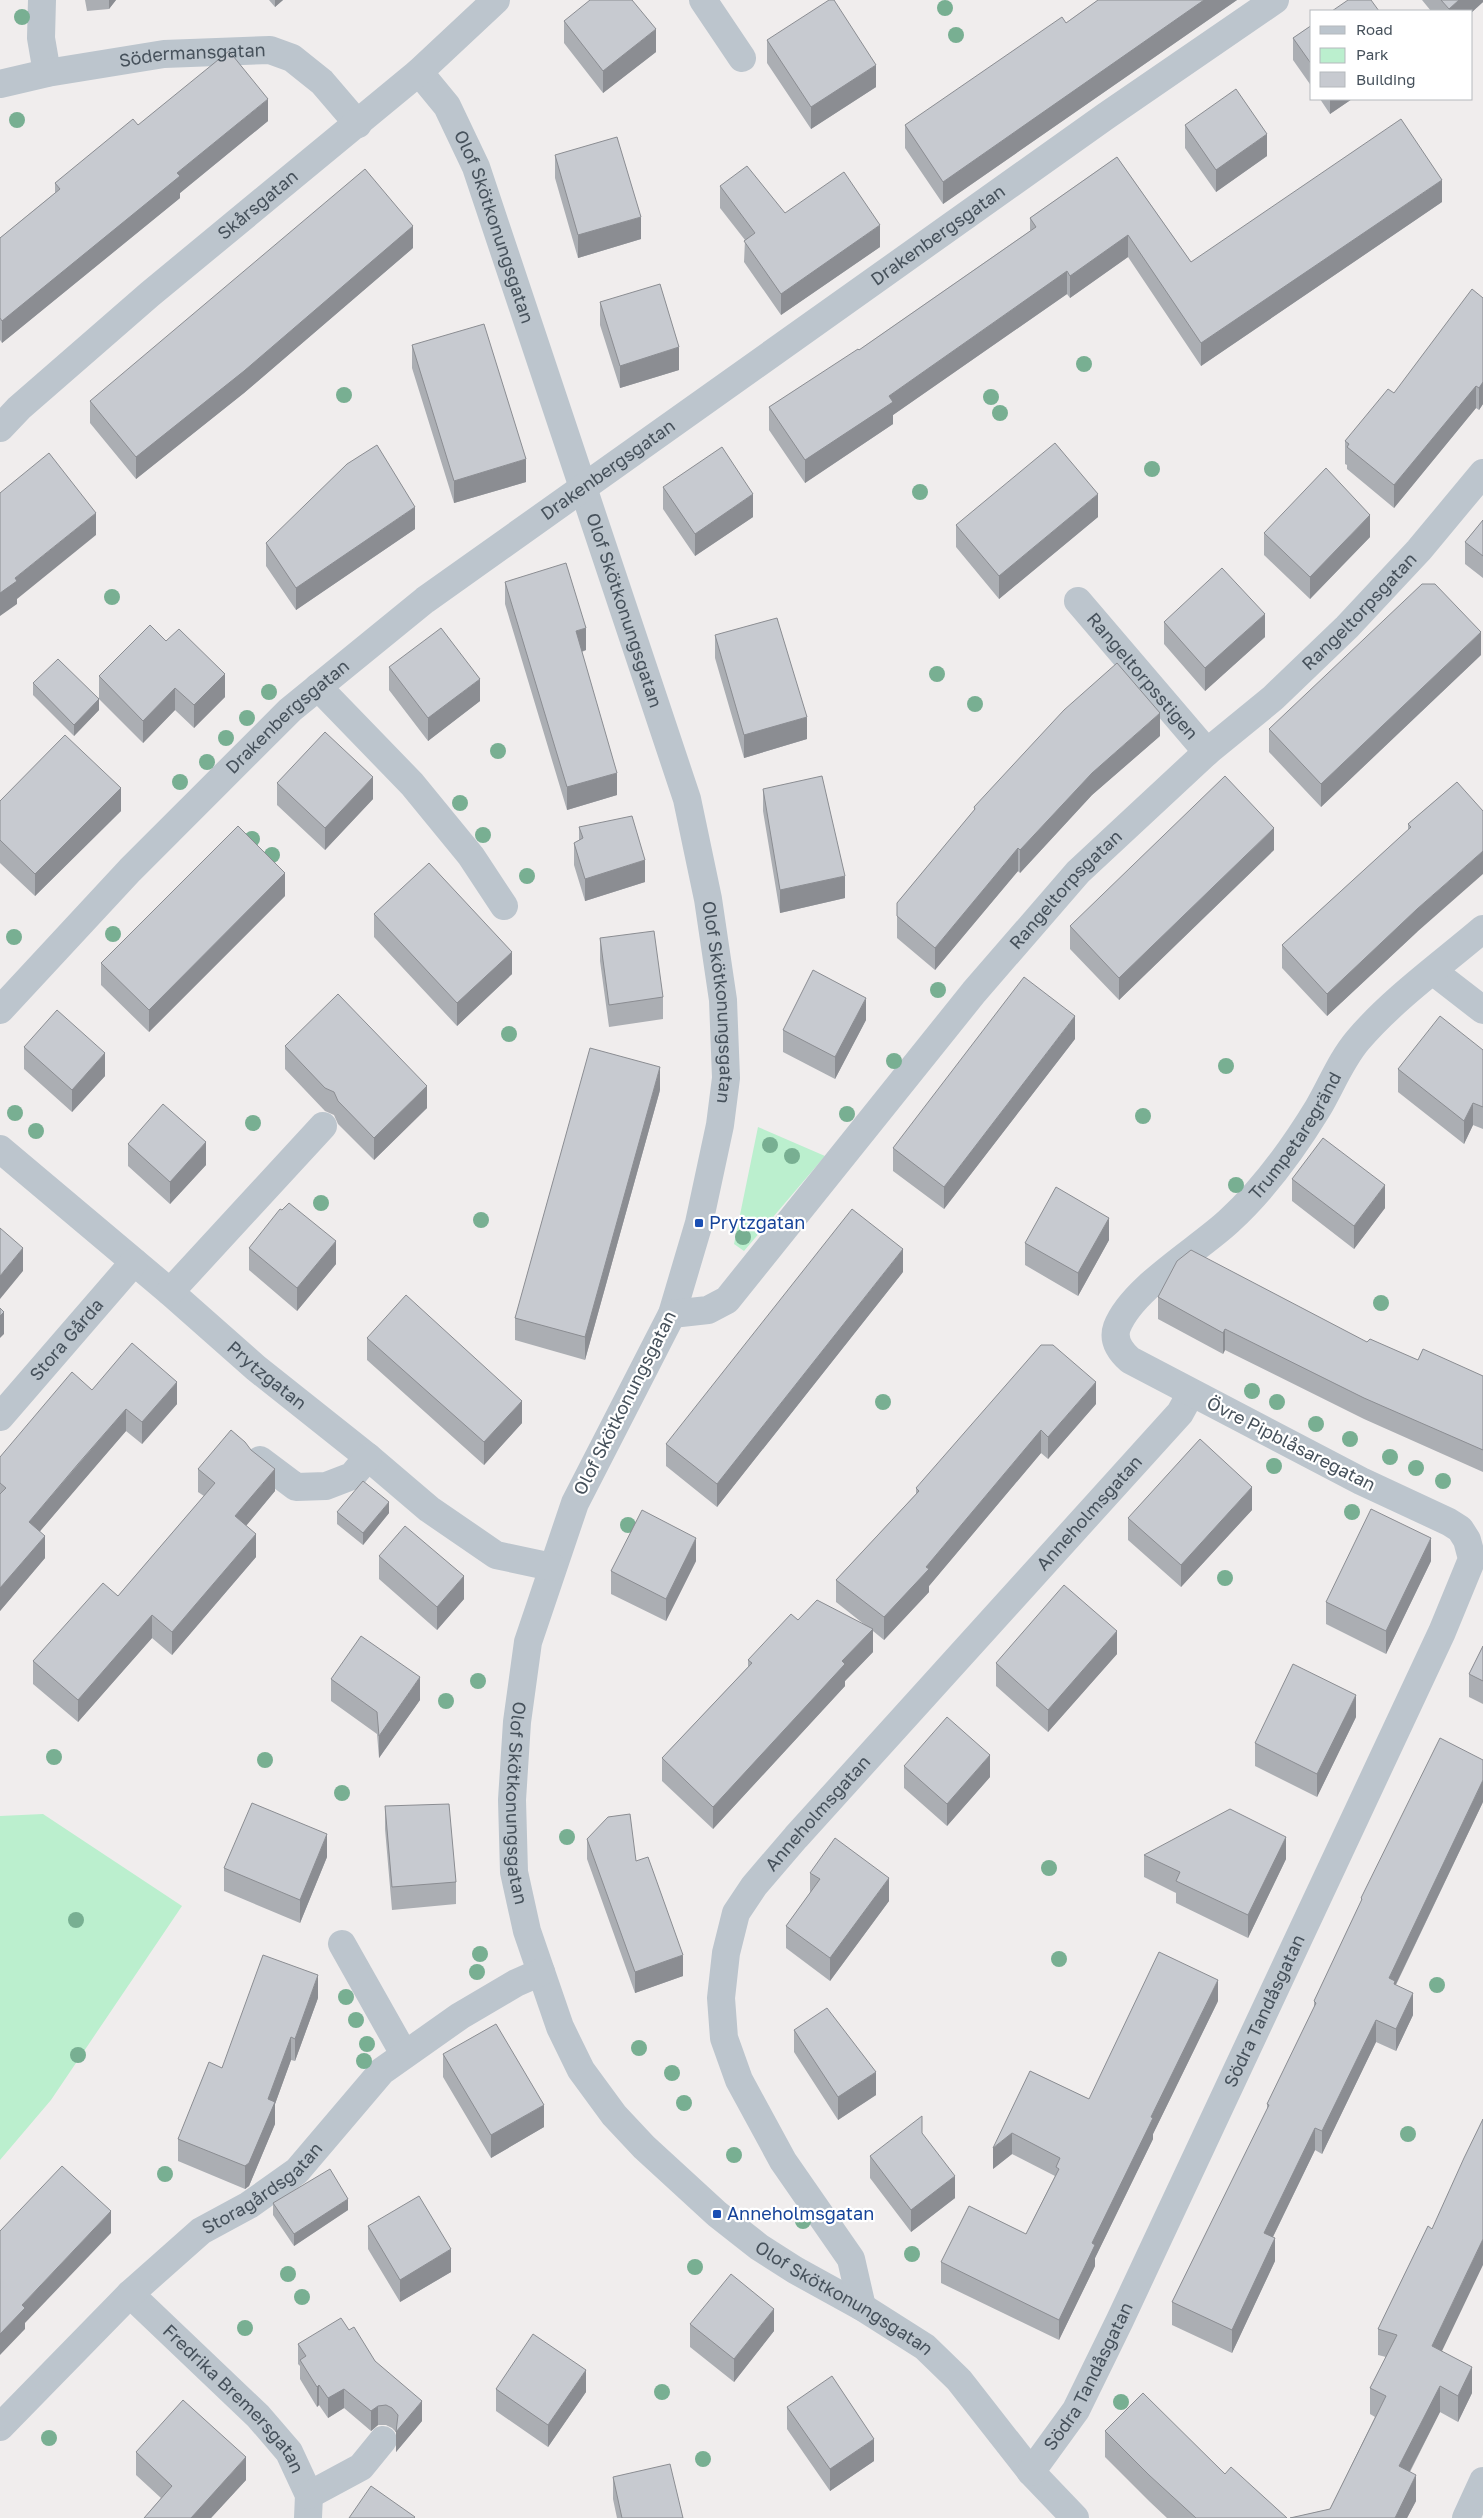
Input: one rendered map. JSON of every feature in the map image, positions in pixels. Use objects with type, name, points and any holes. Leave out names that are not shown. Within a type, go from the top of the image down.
[{"type":"street","points":[[42,0],[41,38],[47,73]]},
{"type":"street","name":"Skårsgatan","points":[[0,428],[9,411],[358,124],[419,72],[496,0]]},
{"type":"street","points":[[703,0],[742,58]]},
{"type":"street","name":"Drakenbergsgatan","points":[[0,1010],[136,863],[290,710],[425,600],[583,490],[1114,110],[1275,0]]},
{"type":"street","name":"Södermansgatan","points":[[0,84],[47,73],[164,54],[270,50],[292,58],[322,82],[358,124]]},
{"type":"street","name":"Olof Skötkonungsgatan","points":[[419,72],[447,106],[476,167],[687,799],[708,899],[723,1000],[726,1078],[720,1125],[699,1223],[672,1314],[575,1503],[528,1642],[517,1722],[512,1800],[514,1872],[527,1931],[560,2027],[581,2070],[614,2115],[644,2147],[717,2214],[759,2247],[795,2270],[862,2307],[925,2347],[959,2380],[1031,2472],[1075,2518]]},
{"type":"street","name":"Rangeltorpsgatan","points":[[672,1314],[708,1310],[727,1300],[963,1006],[1078,872],[1207,752],[1273,698],[1347,627],[1419,550],[1483,473]]},
{"type":"street","name":"Rangeltorpsstigen","points":[[1078,601],[1207,752]]},
{"type":"street","points":[[318,687],[412,784],[471,856],[504,906]]},
{"type":"street","name":"Trumpetaregränd","points":[[1117,1343],[1116,1328],[1129,1309],[1154,1281],[1228,1222],[1264,1187],[1317,1109],[1358,1040],[1386,1012],[1483,929]]},
{"type":"street","points":[[1434,972],[1483,1010]]},
{"type":"street","points":[[170,1292],[323,1126]]},
{"type":"street","name":"Prytzgatan","points":[[0,1149],[170,1292],[256,1368],[368,1456],[428,1509],[496,1555],[552,1567]]},
{"type":"street","name":"Stora Gårda","points":[[0,1417],[134,1262]]},
{"type":"street","name":"Övre Pipblåsaregatan","points":[[1117,1343],[1120,1352],[1130,1360],[1361,1481],[1449,1522],[1460,1529],[1467,1540]]},
{"type":"street","name":"Anneholmsgatan","points":[[862,2307],[851,2259],[778,2152],[739,2080],[724,2038],[720,1998],[726,1953],[736,1913],[754,1886],[796,1837],[1180,1413],[1191,1393]]},
{"type":"street","points":[[260,1460],[296,1488],[326,1486],[352,1476],[368,1456]]},
{"type":"street","name":"Södra Tandåsgatan","points":[[1031,2472],[1076,2410],[1442,1632],[1472,1559],[1467,1540]]},
{"type":"street","points":[[342,1944],[404,2054]]},
{"type":"street","name":"Storagårdsgatan","points":[[0,2427],[130,2294],[201,2230],[249,2205],[297,2171],[382,2071],[460,2016],[516,1983],[541,1972]]},
{"type":"street","name":"Fredrika Bremersgatan","points":[[130,2294],[258,2416],[289,2452],[308,2506]]},
{"type":"street","points":[[308,2506],[361,2467],[382,2440]]},
{"type":"street","points":[[1466,2518],[1483,2481]]},
{"type":"green space","points":[[758,1127],[825,1156],[744,1251],[734,1244]]},
{"type":"green space","points":[[43,1814],[182,1906],[51,2100],[0,2160],[0,1816]]},
{"type":"building","points":[[590,0],[632,0],[656,29],[603,71],[564,21]]},
{"type":"building","points":[[829,0],[834,0],[876,65],[811,107],[767,40]]},
{"type":"building","points":[[1098,0],[1204,0],[943,182],[905,125],[1062,17],[1066,23]]},
{"type":"building","points":[[1348,0],[1371,0],[1378,10],[1333,10]]},
{"type":"building","points":[[1441,0],[1459,0],[1449,9]]},
{"type":"building","points":[[1310,26],[1310,62],[1293,38]]},
{"type":"building","points":[[229,51],[268,99],[177,173],[180,176],[2,321],[0,318],[0,238],[60,189],[55,183],[133,119],[138,125]]},
{"type":"building","points":[[1236,89],[1267,134],[1216,170],[1185,125]]},
{"type":"building","points":[[1401,119],[1442,180],[1201,343],[1128,235],[1070,276],[1067,271],[889,396],[893,402],[805,460],[769,407],[859,350],[1036,227],[1030,218],[1117,157],[1191,262]]},
{"type":"building","points":[[617,137],[641,217],[578,235],[555,155]]},
{"type":"building","points":[[747,166],[785,213],[844,172],[880,225],[781,294],[744,241],[755,233],[720,186]]},
{"type":"building","points":[[365,169],[413,226],[244,371],[136,457],[90,401]]},
{"type":"building","points":[[660,284],[679,347],[620,366],[600,302]]},
{"type":"building","points":[[1472,289],[1483,298],[1483,382],[1479,388],[1476,386],[1394,485],[1347,447],[1349,444],[1345,441],[1388,389],[1394,393]]},
{"type":"building","points":[[484,324],[526,459],[454,481],[412,345]]},
{"type":"building","points":[[1055,443],[1098,494],[999,576],[956,525]]},
{"type":"building","points":[[377,445],[415,507],[296,588],[266,543],[347,464]]},
{"type":"building","points":[[722,447],[753,494],[695,534],[663,487]]},
{"type":"building","points":[[49,453],[96,513],[15,578],[17,581],[0,593],[0,493]]},
{"type":"building","points":[[1326,468],[1370,515],[1310,577],[1264,533]]},
{"type":"building","points":[[1483,520],[1483,556],[1465,542]]},
{"type":"building","points":[[566,563],[586,628],[576,631],[617,773],[567,787],[505,582]]},
{"type":"building","points":[[1222,568],[1265,614],[1205,668],[1164,622]]},
{"type":"building","points":[[1422,584],[1435,584],[1481,632],[1321,784],[1269,729]]},
{"type":"building","points":[[777,618],[807,717],[744,735],[715,635]]},
{"type":"building","points":[[150,625],[166,641],[179,629],[225,674],[194,705],[175,688],[143,721],[99,676]]},
{"type":"building","points":[[441,628],[480,679],[428,718],[389,667]]},
{"type":"building","points":[[58,659],[99,699],[74,725],[33,683]]},
{"type":"building","points":[[1117,663],[1160,713],[1092,773],[1020,850],[1018,848],[935,948],[897,916],[897,903],[975,809],[974,807],[1064,710]]},
{"type":"building","points":[[325,732],[373,777],[325,828],[277,783]]},
{"type":"building","points":[[65,735],[121,788],[35,874],[0,840],[0,801]]},
{"type":"building","points":[[822,776],[845,876],[780,890],[763,789]]},
{"type":"building","points":[[1225,776],[1274,828],[1119,978],[1070,926]]},
{"type":"building","points":[[1457,782],[1483,811],[1483,851],[1417,909],[1327,994],[1282,945],[1411,827],[1408,824]]},
{"type":"building","points":[[632,816],[645,860],[585,879],[574,843],[583,838],[579,827]]},
{"type":"building","points":[[238,826],[285,873],[149,1010],[101,963]]},
{"type":"building","points":[[429,863],[512,952],[457,1003],[374,914]]},
{"type":"building","points":[[654,931],[663,997],[609,1005],[600,938]]},
{"type":"building","points":[[813,970],[866,998],[835,1057],[783,1030]]},
{"type":"building","points":[[1024,977],[1075,1016],[944,1187],[893,1148]]},
{"type":"building","points":[[338,994],[427,1086],[374,1138],[338,1101],[334,1092],[325,1088],[285,1046]]},
{"type":"building","points":[[57,1010],[105,1053],[72,1090],[24,1047]]},
{"type":"building","points":[[1440,1016],[1483,1050],[1483,1107],[1473,1103],[1464,1121],[1398,1069]]},
{"type":"building","points":[[590,1048],[660,1067],[585,1337],[515,1318]]},
{"type":"building","points":[[163,1104],[206,1142],[170,1182],[128,1144]]},
{"type":"building","points":[[1323,1138],[1385,1185],[1354,1226],[1292,1179]]},
{"type":"building","points":[[1056,1187],[1109,1218],[1078,1273],[1025,1243]]},
{"type":"building","points":[[289,1203],[336,1241],[297,1288],[249,1248],[280,1209],[282,1210]]},
{"type":"building","points":[[852,1209],[903,1249],[717,1484],[666,1444]]},
{"type":"building","points":[[0,1228],[23,1248],[0,1276]]},
{"type":"building","points":[[1191,1250],[1367,1342],[1370,1339],[1418,1360],[1423,1349],[1483,1376],[1483,1450],[1364,1398],[1225,1329],[1223,1333],[1158,1297],[1177,1261]]},
{"type":"building","points":[[406,1295],[522,1401],[484,1442],[367,1338]]},
{"type":"building","points":[[0,1308],[4,1312],[0,1316]]},
{"type":"building","points":[[132,1343],[177,1382],[142,1422],[126,1409],[78,1464],[29,1522],[45,1536],[0,1588],[0,1494],[6,1488],[0,1483],[0,1457],[72,1372],[92,1390]]},
{"type":"building","points":[[1041,1345],[1053,1345],[1096,1382],[1048,1437],[1041,1430],[926,1567],[929,1569],[884,1617],[836,1580],[919,1491],[916,1488]]},
{"type":"building","points":[[231,1430],[251,1450],[275,1469],[235,1516],[256,1534],[172,1632],[152,1615],[78,1700],[33,1661],[103,1583],[118,1596],[215,1483],[198,1469]]},
{"type":"building","points":[[1200,1439],[1252,1487],[1181,1565],[1128,1518]]},
{"type":"building","points":[[363,1481],[389,1502],[363,1533],[337,1512]]},
{"type":"building","points":[[1371,1509],[1431,1538],[1386,1631],[1326,1602]]},
{"type":"building","points":[[642,1510],[696,1538],[666,1599],[611,1571]]},
{"type":"building","points":[[405,1526],[464,1576],[437,1607],[379,1556]]},
{"type":"building","points":[[1064,1585],[1117,1631],[1048,1710],[996,1663]]},
{"type":"building","points":[[817,1600],[873,1629],[842,1661],[845,1664],[713,1807],[662,1758],[752,1663],[748,1660],[791,1614],[798,1620]]},
{"type":"building","points":[[361,1636],[420,1677],[379,1736],[377,1712],[331,1679]]},
{"type":"building","points":[[1483,1646],[1483,1681],[1469,1674]]},
{"type":"building","points":[[1293,1664],[1356,1695],[1317,1774],[1255,1743]]},
{"type":"building","points":[[947,1717],[990,1755],[947,1804],[904,1766]]},
{"type":"building","points":[[1440,1738],[1483,1760],[1483,1780],[1389,1978],[1395,1981],[1394,1984],[1413,1993],[1396,2029],[1376,2020],[1322,2131],[1315,2128],[1264,2233],[1275,2238],[1232,2330],[1172,2302],[1269,2105],[1267,2104],[1316,2003],[1314,2001],[1361,1898]]},
{"type":"building","points":[[252,1803],[327,1834],[300,1900],[224,1868]]},
{"type":"building","points":[[449,1804],[456,1882],[392,1887],[385,1806]]},
{"type":"building","points":[[1230,1809],[1286,1837],[1248,1915],[1176,1881],[1180,1872],[1144,1855]]},
{"type":"building","points":[[630,1814],[636,1861],[648,1857],[683,1955],[635,1972],[587,1839],[608,1817]]},
{"type":"building","points":[[835,1838],[889,1878],[830,1958],[786,1926],[820,1879],[810,1873]]},
{"type":"building","points":[[1159,1952],[1218,1980],[1092,2243],[1095,2245],[1059,2320],[941,2262],[969,2206],[1026,2234],[1059,2169],[1056,2167],[1060,2158],[1012,2133],[993,2148],[1030,2071],[1089,2099]]},
{"type":"building","points":[[263,1955],[318,1975],[295,2039],[291,2037],[268,2099],[275,2102],[249,2163],[245,2166],[178,2139],[209,2062],[222,2068]]},
{"type":"building","points":[[827,2008],[876,2072],[838,2097],[794,2030]]},
{"type":"building","points":[[496,2024],[544,2105],[491,2135],[443,2054]]},
{"type":"building","points":[[922,2116],[922,2133],[955,2176],[911,2210],[870,2156]]},
{"type":"building","points":[[1483,2119],[1483,2239],[1432,2346],[1472,2367],[1458,2396],[1440,2386],[1399,2466],[1416,2475],[1395,2518],[1290,2518],[1330,2509],[1386,2396],[1370,2388],[1397,2335],[1378,2329],[1428,2226],[1432,2229]]},
{"type":"building","points":[[62,2166],[111,2211],[22,2305],[25,2308],[0,2334],[0,2231]]},
{"type":"building","points":[[330,2169],[348,2199],[294,2234],[273,2203]]},
{"type":"building","points":[[419,2196],[451,2249],[400,2280],[368,2226]]},
{"type":"building","points":[[731,2274],[774,2309],[734,2359],[690,2324]]},
{"type":"building","points":[[341,2318],[349,2330],[354,2327],[375,2361],[422,2401],[396,2432],[398,2415],[392,2408],[386,2405],[378,2406],[371,2411],[344,2389],[328,2398],[319,2385],[317,2387],[300,2360],[306,2356],[298,2344]]},
{"type":"building","points":[[533,2334],[586,2370],[548,2425],[496,2389]]},
{"type":"building","points":[[832,2376],[874,2439],[830,2469],[787,2407]]},
{"type":"building","points":[[1143,2393],[1225,2474],[1231,2467],[1287,2518],[1196,2518],[1105,2431]]},
{"type":"building","points":[[183,2400],[246,2457],[191,2518],[144,2518],[172,2486],[136,2452]]},
{"type":"building","points":[[670,2464],[683,2518],[622,2518],[613,2477]]},
{"type":"building","points":[[371,2486],[415,2517],[349,2518]]},
{"type":"place","name":"Prytzgatan","points":[[699,1223]]},
{"type":"place","name":"Anneholmsgatan","points":[[717,2214]]}]
